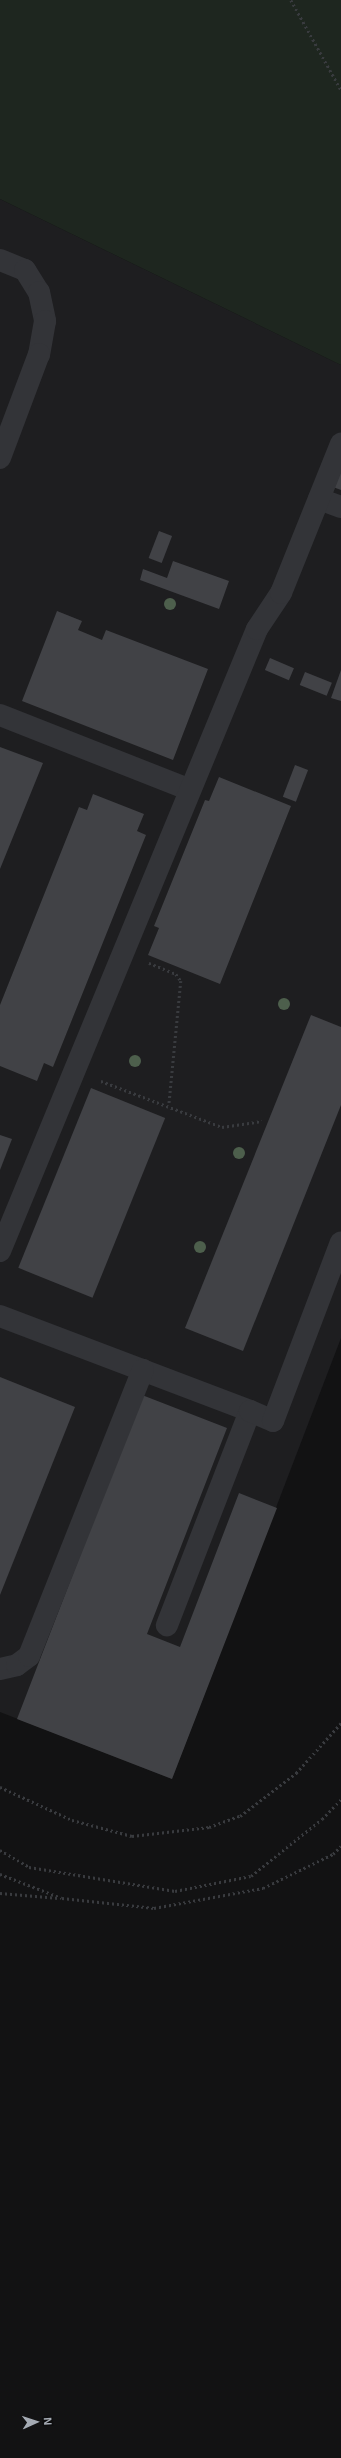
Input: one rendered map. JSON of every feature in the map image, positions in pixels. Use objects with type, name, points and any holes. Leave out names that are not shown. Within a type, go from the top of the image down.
[{"type":"lane","points":[[0,260],[25,270],[39,292],[45,320],[39,354],[0,458]]},
{"type":"lane","points":[[0,1251],[76,1071],[123,952],[257,630],[281,593],[341,444]]},
{"type":"lane","points":[[319,499],[341,507]]},
{"type":"lane","points":[[0,715],[190,790]]},
{"type":"lane","points":[[0,1316],[273,1421],[341,1242]]},
{"type":"lane","points":[[0,1669],[17,1665],[29,1656],[143,1370]]},
{"type":"lane","points":[[167,1625],[250,1411]]},
{"type":"path","points":[[291,0],[341,90]]},
{"type":"path","points":[[123,952],[176,974],[181,981],[169,1106]]},
{"type":"path","points":[[76,1071],[222,1127],[262,1121]]},
{"type":"path","points":[[0,1787],[72,1820],[132,1836],[209,1827],[240,1816],[296,1773],[341,1723]]},
{"type":"path","points":[[0,1850],[29,1867],[175,1891],[251,1876],[322,1819],[341,1799]]},
{"type":"path","points":[[0,1893],[154,1908],[263,1888],[333,1854],[341,1846]]},
{"type":"path","points":[[0,1874],[62,1898]]},
{"type":"shaded area","points":[[0,0],[341,0],[341,365],[0,199]]},
{"type":"shaded area","points":[[0,199],[341,365],[341,1338],[172,1779],[0,1712]]},
{"type":"building","points":[[341,466],[341,490],[333,487]]},
{"type":"building","points":[[159,531],[172,536],[162,563],[149,558]]},
{"type":"building","points":[[173,561],[229,581],[219,609],[140,580],[143,569],[167,578]]},
{"type":"building","points":[[57,611],[82,621],[78,630],[102,640],[106,630],[208,669],[173,760],[22,701]]},
{"type":"building","points":[[270,658],[294,668],[289,680],[265,670]]},
{"type":"building","points":[[341,670],[341,701],[331,698]]},
{"type":"building","points":[[305,672],[332,683],[327,696],[300,685]]},
{"type":"building","points":[[0,747],[43,763],[0,869]]},
{"type":"building","points":[[295,765],[308,770],[296,802],[283,797]]},
{"type":"building","points":[[219,777],[291,806],[220,984],[148,955],[159,928],[154,926],[205,800],[209,801]]},
{"type":"building","points":[[93,794],[144,814],[137,831],[146,835],[53,1067],[44,1063],[37,1081],[0,1066],[0,1005],[79,807],[87,810]]},
{"type":"building","points":[[311,1015],[341,1027],[341,1105],[243,1351],[185,1328]]},
{"type":"building","points":[[91,1088],[165,1118],[93,1298],[18,1268]]},
{"type":"building","points":[[0,1135],[12,1139],[0,1170]]},
{"type":"building","points":[[0,1377],[75,1407],[0,1595]]},
{"type":"building","points":[[142,1395],[227,1428],[147,1634],[180,1647],[239,1493],[277,1508],[172,1779],[17,1719]]}]
